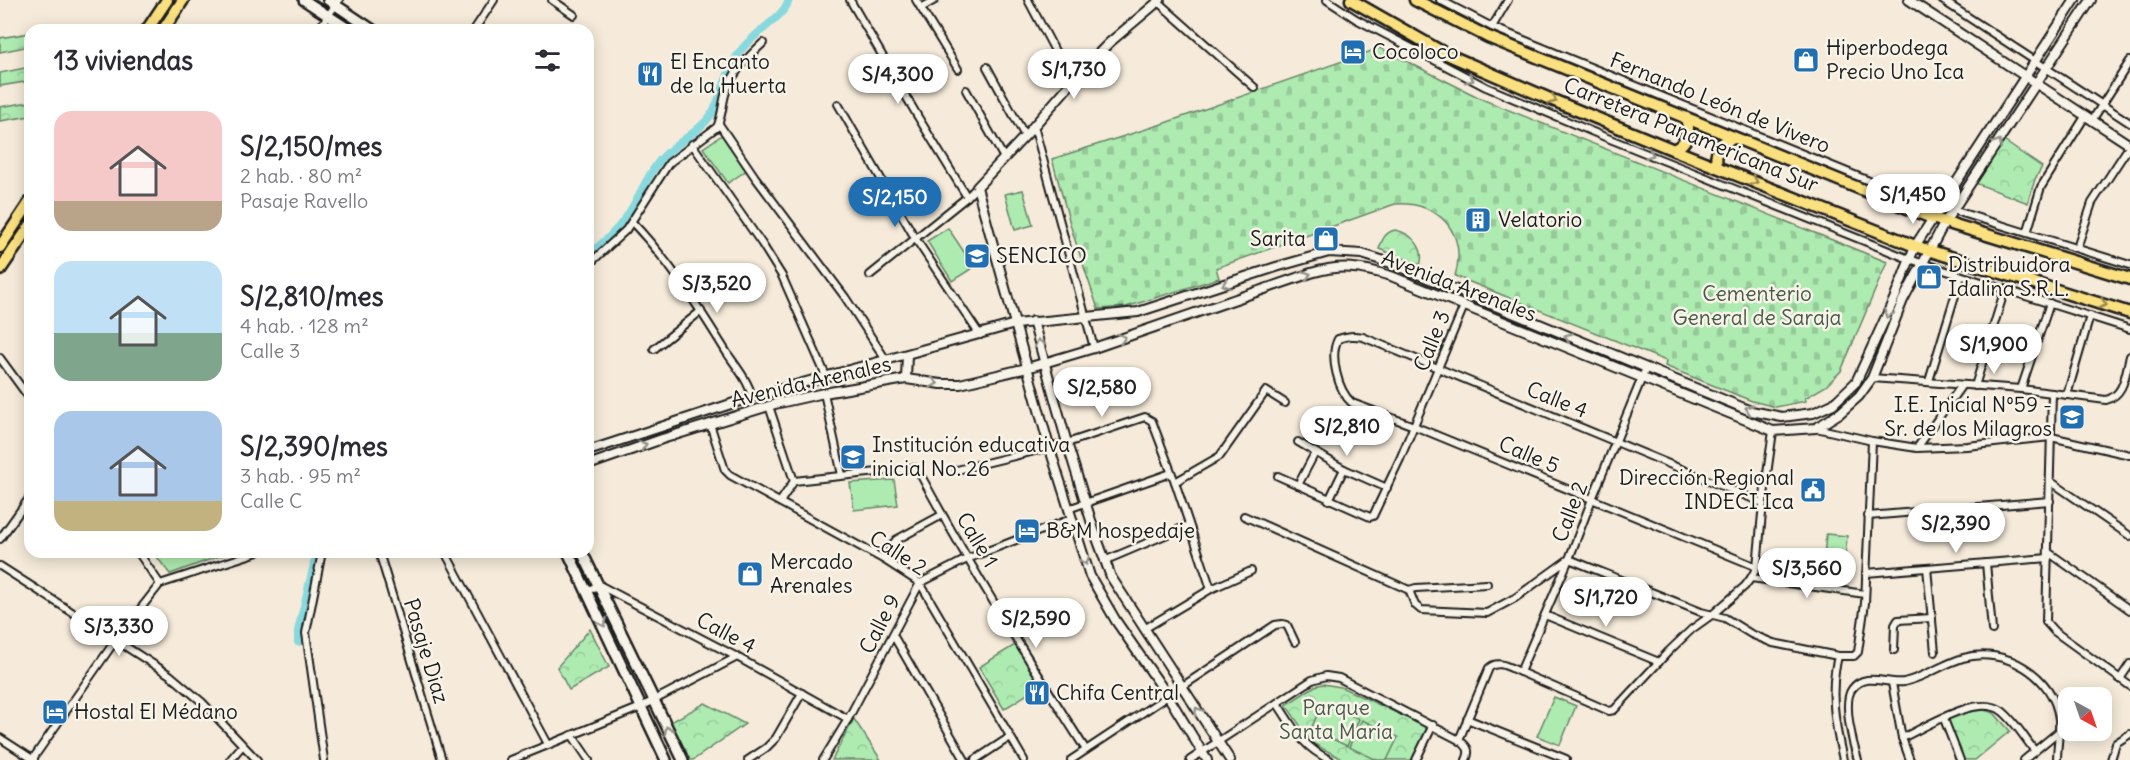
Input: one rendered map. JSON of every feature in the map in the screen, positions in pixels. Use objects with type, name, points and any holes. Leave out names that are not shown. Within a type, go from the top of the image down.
[{"type":"main road","points":[[151,24],[167,0]]},
{"type":"main road","points":[[167,24],[183,0]]},
{"type":"main road","points":[[304,0],[341,24]]},
{"type":"main road","name":"Carretera Panamericana Sur","points":[[1350,0],[1444,53],[1674,150],[1915,246],[2130,313]]},
{"type":"main road","name":"Carretera Panamericana Sur","points":[[1415,0],[1488,38],[1932,218],[2130,279]]},
{"type":"main road","points":[[334,2],[365,24]]},
{"type":"main road","points":[[1674,150],[1688,137],[1686,119]]},
{"type":"main road","points":[[1717,166],[1716,155],[1720,145],[1734,138]]},
{"type":"main road","points":[[0,247],[24,211]]},
{"type":"main road","points":[[0,270],[24,235]]},
{"type":"main road","points":[[571,558],[666,760]]},
{"type":"main road","points":[[585,558],[683,760]]},
{"type":"street","points":[[478,24],[494,0]]},
{"type":"street","points":[[552,0],[574,15]]},
{"type":"street","points":[[850,0],[968,197]]},
{"type":"street","points":[[916,0],[958,69]]},
{"type":"street","points":[[921,8],[935,0]]},
{"type":"street","points":[[1028,0],[1072,83]]},
{"type":"street","points":[[1328,0],[1385,35],[1486,87],[1909,259],[2130,329]]},
{"type":"street","name":"Fernando León de Vivero","points":[[1440,0],[1492,27],[1876,184],[1939,206],[2129,262]]},
{"type":"street","points":[[1492,27],[1508,0]]},
{"type":"street","points":[[1910,0],[2130,145],[2092,202],[2077,248]]},
{"type":"street","points":[[1942,0],[2130,123]]},
{"type":"street","name":"Avenida Arenales","points":[[594,449],[826,375],[1015,324],[1138,312],[1329,252],[1354,253],[1391,263],[1762,414],[1791,417],[1823,409],[1842,398],[1862,374],[1915,246],[2075,0]]},
{"type":"street","name":"Avenida Arenales","points":[[594,463],[769,406],[824,393],[906,379],[950,385],[1028,368],[1094,348],[1311,273],[1339,266],[1385,274],[1773,431],[1815,428],[1832,419],[1854,401],[1872,378],[1903,300],[1945,222],[2091,0]]},
{"type":"street","points":[[870,275],[968,197],[1109,43],[1159,1],[1255,88]]},
{"type":"street","points":[[322,24],[334,2]]},
{"type":"street","points":[[594,260],[632,222],[664,168],[719,124],[730,81],[764,43]]},
{"type":"street","points":[[2027,233],[2041,187],[2130,61]]},
{"type":"street","points":[[987,67],[1025,136]]},
{"type":"street","points":[[966,90],[1004,158]]},
{"type":"street","points":[[838,104],[915,238],[980,335]]},
{"type":"street","points":[[719,124],[755,177],[845,297],[886,360]]},
{"type":"street","points":[[1034,126],[1094,348]]},
{"type":"street","points":[[692,144],[782,276],[826,375]]},
{"type":"street","points":[[977,187],[1049,446],[1085,565],[1116,621],[1168,696],[1207,760]]},
{"type":"street","points":[[632,222],[666,260],[701,311],[752,397]]},
{"type":"street","points":[[1929,381],[1961,276]]},
{"type":"street","points":[[1975,386],[2005,289]]},
{"type":"street","points":[[2020,389],[2050,303]]},
{"type":"street","name":"Calle 3","points":[[1329,500],[1370,517],[1376,513],[1464,306]]},
{"type":"street","points":[[654,350],[701,311]]},
{"type":"street","points":[[2067,395],[2090,316]]},
{"type":"street","points":[[1033,321],[1067,443],[1111,577],[1230,760]]},
{"type":"street","name":"Calle 4","points":[[1338,339],[1354,335],[1363,337],[1763,503]]},
{"type":"street","name":"Calle 5","points":[[1338,339],[1334,352],[1342,391],[1352,403],[1414,426],[1757,567]]},
{"type":"street","points":[[906,379],[907,355]]},
{"type":"street","points":[[1872,378],[2020,389],[2106,400],[2115,398],[2120,392],[2130,356]]},
{"type":"street","points":[[0,358],[24,391]]},
{"type":"street","name":"Calle 2","points":[[1520,672],[1569,560],[1647,368]]},
{"type":"street","points":[[1917,448],[1962,384]]},
{"type":"street","points":[[1175,482],[1220,456],[1266,391],[1285,403]]},
{"type":"street","points":[[824,393],[842,475]]},
{"type":"street","points":[[2052,393],[2046,622],[2054,631],[2130,686]]},
{"type":"street","points":[[769,406],[794,481],[781,500]]},
{"type":"street","points":[[957,471],[1067,443],[1145,417],[1149,418],[1172,473],[1211,589]]},
{"type":"street","name":"Calle 2","points":[[710,424],[727,472],[781,500],[920,583],[1024,760]]},
{"type":"street","points":[[1815,428],[1917,448],[1966,446],[2051,437],[2130,455]]},
{"type":"street","points":[[1459,740],[1488,668],[1493,664],[1498,663],[1609,711],[1618,706],[1692,629],[1745,586],[1757,567],[1773,431]]},
{"type":"street","points":[[1409,590],[1415,605],[1421,610],[1487,613],[1515,598],[1569,560],[1701,612],[1725,618],[1751,634],[1773,643],[1838,656],[1854,656],[1858,652],[1865,594],[1872,441]]},
{"type":"street","points":[[1298,442],[1344,469],[1387,488]]},
{"type":"street","points":[[1298,485],[1315,453]]},
{"type":"street","points":[[2118,454],[2130,462]]},
{"type":"street","name":"Calle 1","points":[[794,481],[915,468],[1003,618],[1086,750]]},
{"type":"street","points":[[1278,476],[1329,500],[1344,469]]},
{"type":"street","points":[[1068,509],[1172,473]]},
{"type":"street","points":[[2050,481],[2130,536]]},
{"type":"street","points":[[1868,516],[2050,501]]},
{"type":"street","points":[[0,538],[24,505]]},
{"type":"street","points":[[883,560],[898,538],[942,515]]},
{"type":"street","points":[[1244,516],[1409,590],[1487,584]]},
{"type":"street","name":"Calle 9","points":[[823,760],[848,719],[920,583],[969,558],[1071,519]]},
{"type":"street","points":[[1104,561],[1189,525]]},
{"type":"street","points":[[1866,573],[1986,563],[2048,555],[2130,610]]},
{"type":"street","points":[[142,558],[160,584]]},
{"type":"street","points":[[0,738],[33,760],[116,641],[160,584],[240,558]]},
{"type":"street","points":[[321,558],[306,633],[324,760]]},
{"type":"street","name":"Pasaje Diaz","points":[[381,558],[442,760]]},
{"type":"street","points":[[448,558],[548,744]]},
{"type":"street","points":[[1986,563],[1992,630]]},
{"type":"street","points":[[0,566],[155,664],[188,689],[257,760]]},
{"type":"street","points":[[1927,568],[1935,652]]},
{"type":"street","points":[[1144,628],[1211,589],[1251,571]]},
{"type":"street","points":[[1751,578],[1865,594]]},
{"type":"street","points":[[586,591],[599,585]]},
{"type":"street","name":"Calle 4","points":[[599,585],[737,657],[848,719]]},
{"type":"street","points":[[1545,615],[1659,662]]},
{"type":"street","points":[[1894,650],[1895,625],[1898,620],[1932,618]]},
{"type":"street","points":[[1071,760],[1275,625],[1287,625],[1295,642]]},
{"type":"street","points":[[893,635],[965,760]]},
{"type":"street","points":[[1858,760],[1853,746],[1848,698],[1851,689],[1868,679],[1892,683],[1917,678],[1963,658],[1997,655],[2015,662],[2042,682],[2058,715]]},
{"type":"street","points":[[1838,656],[1833,681],[1833,702],[1843,760]]},
{"type":"street","points":[[511,760],[641,707],[737,657]]},
{"type":"street","points":[[2120,679],[2130,664]]},
{"type":"street","points":[[1190,760],[1312,680],[1332,676],[1347,681],[1459,740],[1467,746],[1469,752],[1466,760]]},
{"type":"street","points":[[1892,683],[1902,738],[1910,760]]},
{"type":"street","points":[[748,760],[776,738],[802,693]]},
{"type":"street","points":[[1276,703],[1310,750],[1330,760]]},
{"type":"street","points":[[1902,738],[1968,708],[1981,705],[1992,706],[2002,711],[2035,751]]},
{"type":"street","points":[[1944,718],[1960,760]]},
{"type":"street","points":[[1467,719],[1566,759]]},
{"type":"street","points":[[1416,760],[1433,725]]},
{"type":"street","points":[[2024,760],[2058,732]]},
{"type":"street","points":[[2057,760],[2058,732]]},
{"type":"street","points":[[2111,760],[2116,743],[2130,734]]},
{"type":"street","points":[[572,735],[589,760]]},
{"type":"street","points":[[975,760],[1010,737]]},
{"type":"street","points":[[230,760],[242,746]]},
{"type":"green space","points":[[24,34],[24,47],[0,52],[0,38]]},
{"type":"green space","name":"Cementerio General de Saraja","points":[[1380,48],[1484,100],[1887,262],[1841,371],[1826,386],[1805,398],[1806,401],[1776,407],[1752,401],[1665,366],[1666,361],[1455,276],[1458,260],[1453,234],[1437,214],[1411,204],[1395,204],[1216,268],[1219,278],[1126,307],[1098,309],[1073,234],[1052,159],[1159,125]]},
{"type":"green space","points":[[24,68],[24,82],[0,86],[0,73]]},
{"type":"green space","points":[[24,103],[24,117],[0,121],[0,107]]},
{"type":"green space","points":[[722,135],[747,170],[728,183],[703,148]]},
{"type":"green space","points":[[2004,141],[2042,167],[2035,179],[2028,203],[1975,183]]},
{"type":"green space","points":[[1023,190],[1033,225],[1015,230],[1005,194]]},
{"type":"green space","points":[[948,228],[974,267],[952,281],[927,241]]},
{"type":"green space","points":[[1395,230],[1407,234],[1416,243],[1421,253],[1420,265],[1379,249],[1386,235]]},
{"type":"green space","points":[[894,480],[898,505],[854,510],[850,483]]},
{"type":"green space","points":[[1826,534],[1847,536],[1844,571],[1823,569]]},
{"type":"green space","points":[[158,558],[214,558],[170,574]]},
{"type":"green space","points":[[590,629],[609,667],[569,690],[557,667]]},
{"type":"green space","points":[[1015,645],[1040,686],[1004,709],[979,667]]},
{"type":"green space","name":"Parque Santa María","points":[[1323,684],[1341,687],[1429,728],[1413,760],[1344,760],[1312,743],[1286,705],[1315,686]]},
{"type":"green space","points":[[1554,697],[1576,706],[1560,745],[1537,736]]},
{"type":"green space","points":[[1323,702],[1359,719],[1347,746],[1311,729]]},
{"type":"green space","points":[[705,703],[745,724],[693,760],[686,760],[669,723]]},
{"type":"green space","points":[[1984,710],[1994,713],[2010,731],[1975,760],[1962,760],[1948,720],[1972,711]]},
{"type":"green space","points":[[854,719],[881,760],[832,760]]},
{"type":"green space","points":[[1362,720],[1398,737],[1387,760],[1377,760],[1349,747]]},
{"type":"waterway","points":[[594,250],[623,222],[660,160],[711,115],[737,56],[747,43],[781,13],[789,0]]},
{"type":"waterway","points":[[298,642],[298,631],[316,558]]},
{"type":"place","name":"Cocoloco","points":[[1353,52]]},
{"type":"place","name":"Hiperbodega Precio Uno Ica","points":[[1806,60]]},
{"type":"place","name":"El Encanto de la Huerta","points":[[650,74]]},
{"type":"place","name":"Velatorio","points":[[1478,220]]},
{"type":"place","name":"Sarita","points":[[1326,239]]},
{"type":"place","name":"SENCICO","points":[[977,256]]},
{"type":"place","name":"Distribuidora Idalina S.R.L.","points":[[1929,277]]},
{"type":"place","name":"I.E. Inicial Nº59 - Sr. de los Milagros","points":[[2072,417]]},
{"type":"place","name":"Institución educativa inicial No. 26","points":[[853,457]]},
{"type":"place","name":"Dirección Regional INDECI Ica","points":[[1813,490]]},
{"type":"place","name":"B&M hospedaje","points":[[1027,531]]},
{"type":"place","name":"Mercado Arenales","points":[[750,574]]},
{"type":"place","name":"Chifa Central","points":[[1037,693]]},
{"type":"place","name":"Hostal El Médano","points":[[55,712]]}]
